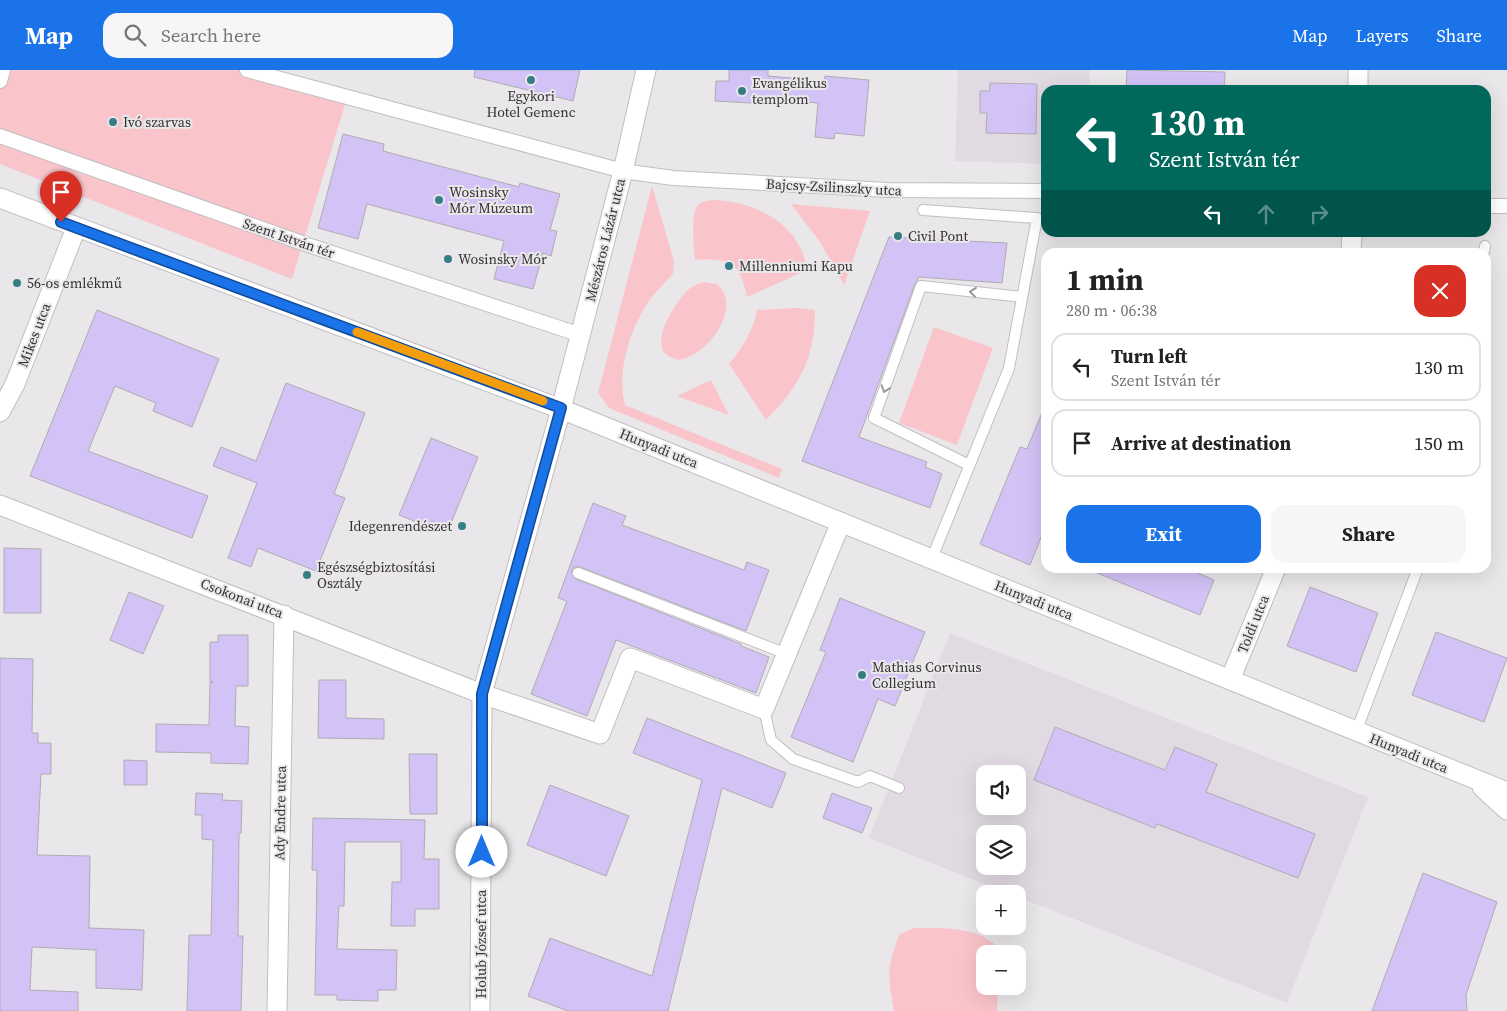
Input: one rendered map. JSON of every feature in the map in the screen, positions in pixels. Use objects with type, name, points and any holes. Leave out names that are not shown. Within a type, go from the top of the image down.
[{"type":"street","points":[[0,81],[3,70]]},
{"type":"street","points":[[247,70],[623,171]]},
{"type":"street","name":"Mészáros Lázár utca","points":[[561,408],[623,171],[646,70]]},
{"type":"street","points":[[1358,70],[1358,85]]},
{"type":"street","name":"Szent István tér","points":[[0,136],[308,245],[580,335]]},
{"type":"street","name":"Bajcsy-Zsilinszky utca","points":[[623,171],[673,178],[887,190],[1041,191]]},
{"type":"street","points":[[0,198],[561,408]]},
{"type":"street","points":[[1491,206],[1507,206]]},
{"type":"street","name":"Mikes utca","points":[[0,412],[15,384],[76,228]]},
{"type":"street","name":"Hunyadi utca","points":[[561,408],[1507,792]]},
{"type":"street","name":"Holub József utca","points":[[480,1011],[482,694],[561,408]]},
{"type":"street","name":"Csokonai utca","points":[[0,505],[482,694],[600,734],[630,658],[764,709]]},
{"type":"street","points":[[764,709],[841,522]]},
{"type":"street","name":"Toldi utca","points":[[1230,680],[1274,573]]},
{"type":"street","name":"Ady Endre utca","points":[[277,1011],[284,615]]},
{"type":"street","points":[[1474,779],[1507,810]]},
{"type":"lane","points":[[923,210],[1037,218],[1009,368],[932,558]]},
{"type":"lane","points":[[969,465],[874,418],[920,286],[1022,297]]},
{"type":"lane","points":[[578,573],[787,654]]},
{"type":"lane","points":[[1356,732],[1416,573]]},
{"type":"lane","points":[[764,709],[771,740],[793,759],[858,782],[870,776],[899,788]]},
{"type":"shaded area","points":[[0,70],[247,70],[347,98],[292,279],[0,164]]},
{"type":"shaded area","points":[[958,70],[1090,70],[1089,85],[1041,85],[1041,164],[955,161]]},
{"type":"shaded area","points":[[652,186],[674,261],[673,274],[659,288],[644,308],[632,334],[627,348],[622,377],[625,405],[782,469],[779,478],[609,408],[598,393]]},
{"type":"shaded area","points":[[704,201],[728,201],[759,210],[786,227],[796,239],[803,254],[807,270],[747,297],[741,276],[731,265],[716,260],[695,260],[694,215],[698,205]]},
{"type":"shaded area","points":[[791,204],[870,211],[844,285],[820,242]]},
{"type":"shaded area","points":[[704,282],[717,284],[724,294],[726,306],[724,318],[710,341],[700,351],[678,360],[668,356],[661,346],[661,338],[667,320],[682,296],[690,288]]},
{"type":"shaded area","points":[[797,308],[815,310],[812,343],[808,358],[803,371],[788,396],[766,420],[729,364],[747,338],[757,310]]},
{"type":"shaded area","points":[[934,327],[993,348],[957,445],[899,423]]},
{"type":"shaded area","points":[[711,380],[729,415],[677,396]]},
{"type":"shaded area","points":[[950,633],[1368,797],[1287,1003],[1026,900],[1026,885],[986,885],[869,838]]},
{"type":"shaded area","points":[[914,928],[960,930],[981,936],[995,945],[976,945],[976,995],[998,995],[997,1011],[894,1011],[889,972],[892,955],[900,934]]},
{"type":"building","name":"Egykori Hotel Gemenc","points":[[475,70],[580,70],[573,101],[474,77]]},
{"type":"building","points":[[729,70],[768,70],[768,76],[824,81],[825,76],[869,80],[864,136],[835,133],[834,139],[815,137],[818,103],[767,99],[767,104],[715,101],[716,81],[729,81]]},
{"type":"building","points":[[1127,70],[1225,72],[1224,85],[1126,85]]},
{"type":"building","points":[[990,83],[1037,84],[1036,134],[986,133],[987,113],[980,113],[980,91],[990,91]]},
{"type":"building","points":[[343,134],[384,144],[383,151],[519,187],[520,183],[560,194],[550,230],[557,231],[551,256],[543,253],[533,289],[494,279],[504,241],[367,204],[358,239],[318,228]]},
{"type":"building","points":[[889,237],[1007,243],[1002,283],[919,277],[859,437],[927,462],[925,467],[942,474],[930,508],[802,461]]},
{"type":"building","points":[[97,310],[219,359],[192,427],[153,411],[156,403],[115,386],[88,451],[208,496],[192,538],[30,476]]},
{"type":"building","points":[[286,383],[365,413],[334,494],[345,498],[316,571],[258,548],[251,567],[228,558],[257,483],[213,466],[221,447],[256,461]]},
{"type":"building","points":[[1041,415],[1041,538],[1030,565],[980,544],[1020,447],[1027,449]]},
{"type":"building","points":[[431,438],[478,457],[449,528],[432,521],[429,527],[399,515]]},
{"type":"building","points":[[593,503],[626,516],[622,525],[744,570],[747,562],[769,570],[746,631],[580,567],[574,567],[571,571],[576,579],[741,644],[741,646],[769,657],[756,693],[616,640],[587,716],[531,694],[567,601],[558,598]]},
{"type":"building","points":[[4,548],[41,549],[41,613],[4,613]]},
{"type":"building","points":[[1097,573],[1198,573],[1214,580],[1200,615]]},
{"type":"building","points":[[1310,587],[1378,613],[1356,672],[1287,646]]},
{"type":"building","points":[[129,592],[164,606],[143,654],[110,640]]},
{"type":"building","name":"Mathias Corvinus Collegium","points":[[840,598],[925,632],[895,706],[878,699],[853,762],[791,737],[826,652],[820,650]]},
{"type":"building","points":[[1436,632],[1507,658],[1484,722],[1412,695]]},
{"type":"building","points":[[218,635],[248,635],[248,686],[236,686],[235,726],[249,727],[248,764],[211,763],[211,753],[156,752],[156,724],[209,725],[210,682],[213,682],[210,681],[210,642],[218,642]]},
{"type":"building","points":[[0,658],[33,659],[32,733],[38,733],[38,743],[51,743],[51,774],[41,774],[37,855],[90,856],[89,928],[144,930],[142,990],[96,988],[96,950],[32,947],[30,990],[78,992],[78,1011],[0,1011]]},
{"type":"building","points":[[319,680],[346,680],[346,718],[384,719],[384,739],[318,738]]},
{"type":"building","points":[[647,718],[786,773],[772,808],[722,788],[668,1011],[568,1011],[528,996],[550,938],[652,976],[702,780],[633,753]]},
{"type":"building","points":[[1055,727],[1165,770],[1175,747],[1217,764],[1206,792],[1315,834],[1298,878],[1157,824],[1155,828],[1034,780]]},
{"type":"building","points":[[409,754],[437,754],[437,814],[410,814]]},
{"type":"building","points":[[124,760],[147,761],[147,785],[124,785]]},
{"type":"building","points":[[550,785],[629,816],[606,876],[527,845]]},
{"type":"building","points":[[196,793],[223,794],[222,800],[242,801],[241,833],[239,833],[238,936],[243,936],[241,1011],[187,1011],[189,935],[211,935],[213,840],[202,839],[202,815],[195,815]]},
{"type":"building","points":[[832,793],[872,808],[862,833],[823,818]]},
{"type":"building","points":[[313,818],[425,820],[424,859],[439,859],[439,909],[415,909],[415,926],[391,926],[392,882],[401,882],[401,842],[345,842],[344,906],[339,906],[337,949],[397,950],[396,990],[378,990],[378,1001],[337,1000],[337,995],[315,995],[317,870],[312,870]]},
{"type":"building","points":[[1423,873],[1497,902],[1466,995],[1467,1011],[1372,1011]]},
{"type":"slow traffic","points":[[357,332],[543,401]]},
{"type":"place","name":"Egykori Hotel Gemenc","points":[[531,80]]},
{"type":"place","name":"Evangélikus templom","points":[[742,91]]},
{"type":"place","name":"Ivó szarvas","points":[[113,122]]},
{"type":"place","name":"Wosinsky Mór Múzeum","points":[[439,200]]},
{"type":"place","name":"Civil Pont","points":[[898,236]]},
{"type":"place","name":"Wosinsky Mór","points":[[448,259]]},
{"type":"place","name":"Millenniumi Kapu","points":[[729,266]]},
{"type":"place","name":"56-os emlékmű","points":[[17,283]]},
{"type":"place","name":"Idegenrendészet","points":[[462,526]]},
{"type":"place","name":"Egészségbiztosítási Osztály","points":[[307,575]]},
{"type":"place","name":"Mathias Corvinus Collegium","points":[[862,675]]},
{"type":"route","points":[[61,222],[561,408],[482,694],[482,852]]}]
